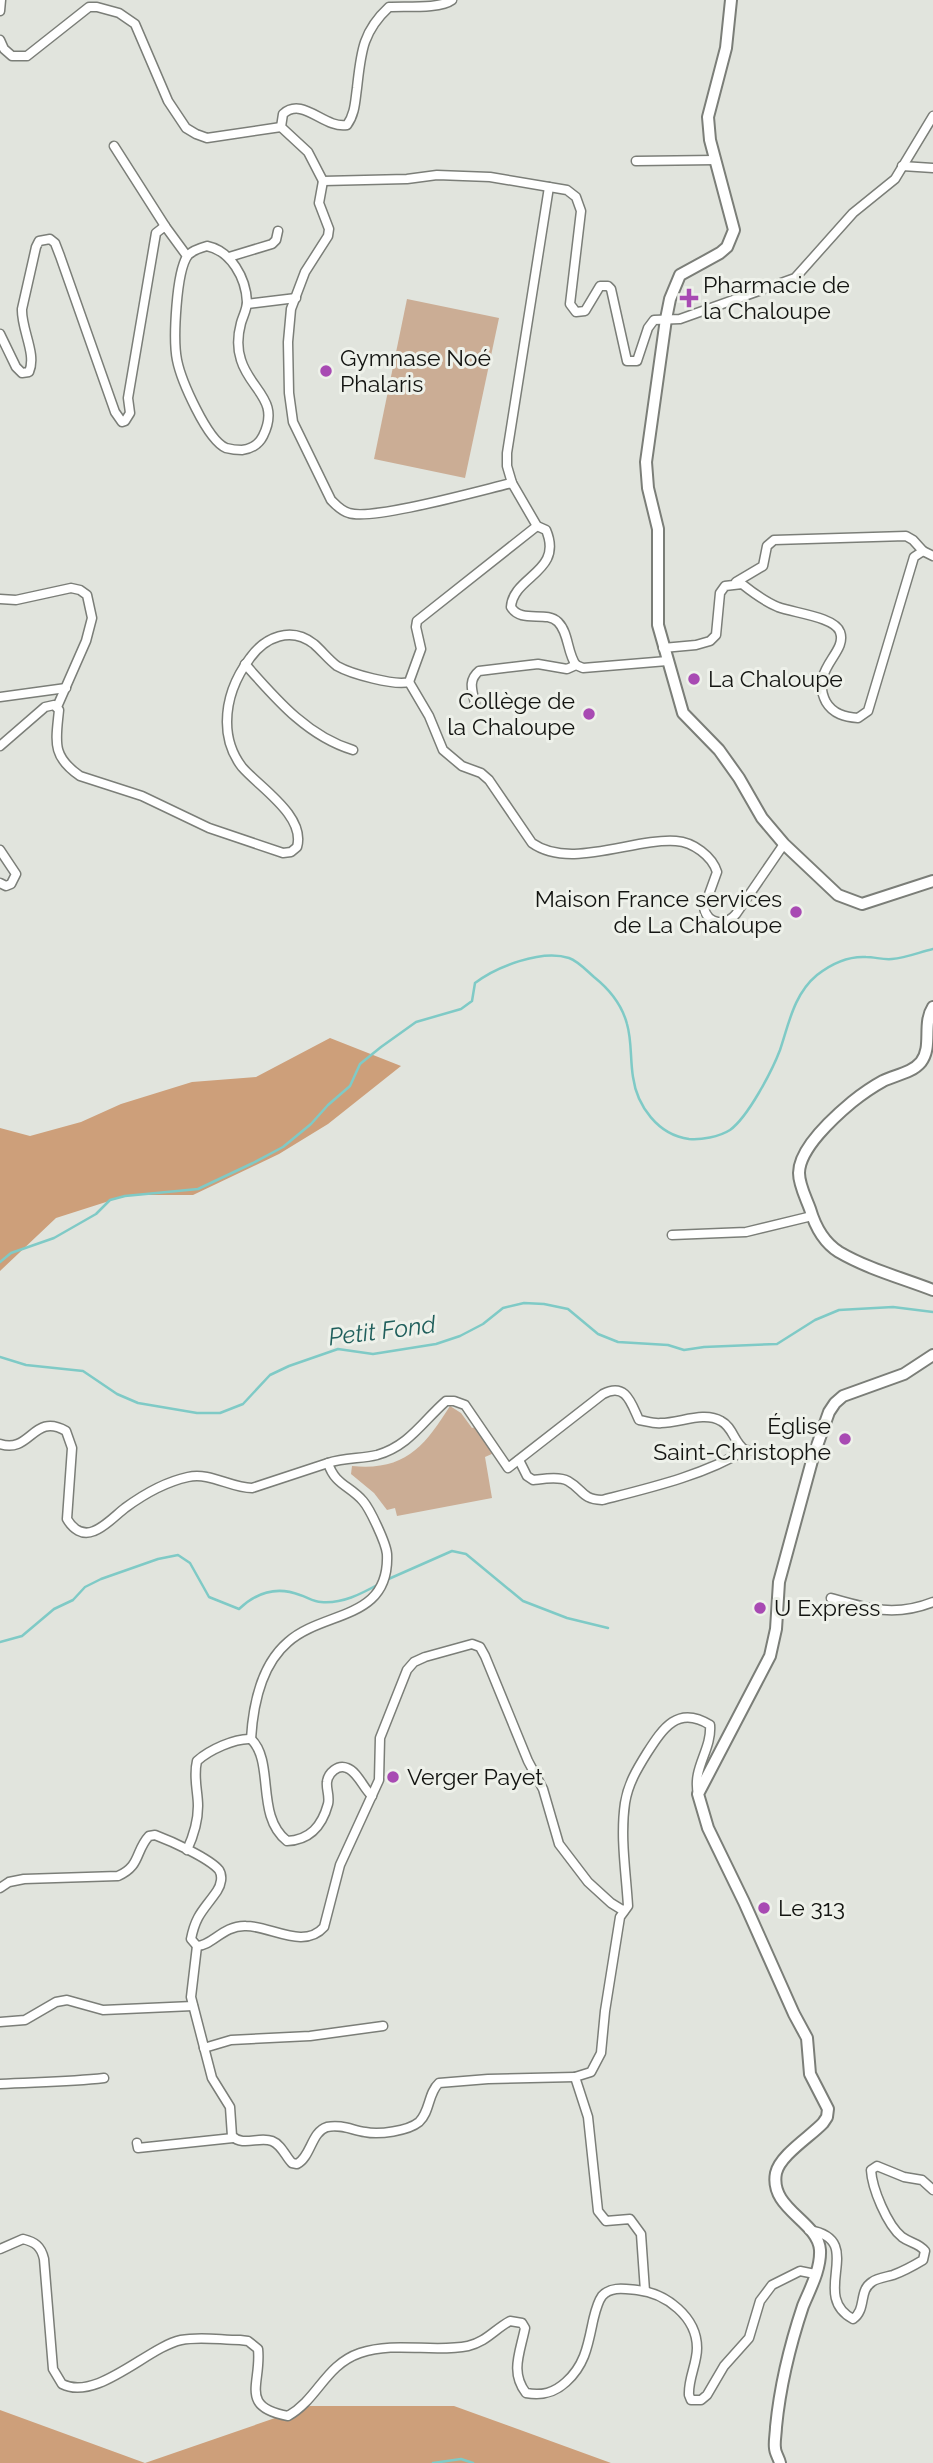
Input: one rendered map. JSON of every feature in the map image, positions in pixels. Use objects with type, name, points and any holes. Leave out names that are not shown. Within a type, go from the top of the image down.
[{"type":"main road","points":[[731,0],[726,48],[708,117],[710,140],[734,230],[730,241],[720,253],[680,275],[670,299],[646,462],[648,488],[658,529],[657,625],[683,713],[719,750],[762,818],[827,887],[849,901],[862,904],[933,881]]},
{"type":"main road","points":[[933,1007],[928,1014],[928,1047],[918,1066],[885,1080],[851,1103],[808,1147],[800,1163],[799,1173],[820,1234],[839,1252],[933,1290]]},
{"type":"main road","points":[[780,2463],[775,2448],[778,2409],[796,2329],[816,2274],[820,2249],[809,2230],[780,2196],[776,2174],[781,2162],[828,2117],[828,2109],[810,2074],[807,2038],[708,1828],[698,1794],[714,1760],[763,1674],[770,1656],[776,1629],[779,1582],[813,1457],[829,1412],[835,1403],[853,1391],[904,1374],[933,1355]]},
{"type":"street","points":[[0,11],[1,0]]},
{"type":"street","points":[[281,127],[283,114],[290,108],[299,107],[339,127],[347,125],[353,117],[360,58],[366,34],[375,19],[388,7],[449,3],[452,0]]},
{"type":"street","points":[[0,40],[4,50],[12,57],[27,56],[91,4],[119,13],[135,24],[168,101],[186,128],[207,138],[281,127]]},
{"type":"street","points":[[323,181],[407,179],[437,175],[490,177],[567,190],[573,194],[581,211],[569,297],[572,309],[581,313],[585,311],[600,286],[608,286],[611,289],[627,361],[631,363],[640,355],[651,323],[680,319],[796,278],[853,213],[895,178],[933,117]]},
{"type":"street","points":[[281,127],[308,152],[323,181],[320,203],[329,229],[328,236],[310,262],[291,309],[288,342],[289,393],[293,422],[331,500],[349,513],[377,513],[512,483]]},
{"type":"street","points":[[114,146],[187,256]]},
{"type":"street","points":[[636,161],[716,160]]},
{"type":"street","points":[[902,166],[933,168]]},
{"type":"street","points":[[549,187],[507,466],[512,483],[537,526],[546,530],[550,539],[550,550],[539,570],[514,594],[511,607],[514,612],[522,615],[556,620],[561,625],[572,659],[576,665],[583,668],[667,661]]},
{"type":"street","points":[[0,335],[16,367],[22,373],[29,372],[32,365],[22,309],[36,247],[39,241],[50,239],[55,243],[60,256],[115,412],[122,422],[125,421],[130,413],[128,398],[156,233],[165,226]]},
{"type":"street","points":[[229,257],[272,244],[278,231]]},
{"type":"street","points":[[207,246],[218,248],[229,257],[238,271],[247,304],[238,339],[241,360],[269,406],[260,441],[251,448],[240,450],[224,447],[214,438],[190,396],[177,362],[175,330],[181,272],[187,256],[194,250],[207,246]]},
{"type":"street","points":[[247,304],[296,298]]},
{"type":"street","points":[[409,682],[421,649],[417,621],[537,526]]},
{"type":"street","points":[[663,648],[710,642],[716,635],[720,593],[725,586],[763,566],[767,546],[774,540],[906,536],[933,556]]},
{"type":"street","points":[[733,583],[742,584],[776,607],[832,622],[840,629],[842,637],[838,648],[822,676],[822,691],[827,704],[836,713],[858,718],[868,711],[909,571],[914,557],[923,551]]},
{"type":"street","points":[[0,599],[16,600],[71,589],[80,590],[87,595],[92,618],[86,641],[57,707],[59,713],[55,735],[59,755],[71,770],[80,776],[142,796],[209,828],[283,853],[291,852],[297,847],[298,834],[287,812],[241,765],[229,743],[229,698],[245,664],[257,649],[286,634],[307,640],[342,668],[397,684],[409,682]]},
{"type":"street","points":[[245,664],[275,699],[300,720],[322,737],[354,750]]},
{"type":"street","points":[[475,703],[471,684],[473,676],[479,671],[538,664],[567,669],[576,665]]},
{"type":"street","points":[[409,682],[429,716],[443,750],[462,766],[481,773],[489,780],[531,843],[538,848],[564,853],[673,841],[690,845],[707,856],[716,872],[704,908],[705,913],[712,920],[724,922],[730,921],[736,914],[784,844]]},
{"type":"street","points":[[0,697],[66,688]]},
{"type":"street","points":[[0,746],[45,707],[57,707]]},
{"type":"street","points":[[0,849],[16,874],[11,884],[6,886],[0,883]]},
{"type":"street","points":[[671,1235],[746,1232],[812,1216]]},
{"type":"street","points":[[0,1444],[18,1444],[47,1424],[56,1425],[66,1431],[72,1448],[67,1519],[76,1531],[86,1533],[96,1531],[137,1499],[160,1486],[191,1476],[205,1476],[242,1488],[252,1488],[343,1458],[375,1456],[396,1448],[418,1432],[446,1401],[465,1405],[508,1468],[612,1389],[621,1390],[628,1395],[639,1420],[659,1424],[706,1417],[718,1418],[726,1423],[739,1446],[745,1450],[813,1457]]},
{"type":"street","points":[[519,1460],[527,1476],[533,1480],[568,1481],[588,1499],[602,1500],[705,1469],[729,1460],[745,1450]]},
{"type":"street","points":[[328,1463],[339,1483],[365,1503],[387,1553],[383,1580],[371,1601],[300,1633],[277,1652],[253,1710],[251,1739],[260,1752],[272,1822],[278,1834],[287,1840],[308,1836],[315,1829],[328,1805],[327,1782],[330,1775],[342,1766],[349,1768],[372,1796]]},
{"type":"street","points":[[831,1598],[875,1611],[916,1609],[933,1602]]},
{"type":"street","points":[[197,1946],[203,1946],[223,1931],[237,1926],[254,1926],[293,1936],[310,1936],[324,1927],[340,1865],[379,1780],[380,1738],[407,1670],[414,1662],[425,1657],[471,1644],[480,1647],[528,1761],[544,1789],[559,1844],[588,1882],[624,1911]]},
{"type":"street","points":[[137,2143],[138,2148],[233,2138],[241,2141],[272,2141],[292,2163],[297,2164],[303,2161],[319,2133],[326,2127],[344,2126],[368,2133],[400,2129],[418,2123],[435,2086],[439,2083],[575,2077],[591,2071],[601,2053],[620,1917],[628,1906],[623,1825],[626,1800],[635,1772],[662,1729],[688,1717],[700,1719],[710,1725],[711,1735],[695,1780],[698,1794]]},
{"type":"street","points":[[187,1850],[193,1837],[198,1807],[195,1783],[197,1761],[203,1755],[242,1738],[251,1739]]},
{"type":"street","points":[[0,1888],[9,1882],[23,1879],[118,1876],[136,1864],[144,1841],[155,1835],[187,1850],[219,1871],[222,1880],[219,1889],[204,1905],[194,1925],[191,1939],[197,1946],[191,1997],[212,2078],[230,2107],[233,2138]]},
{"type":"street","points":[[0,2022],[25,2020],[56,2002],[67,2000],[103,2010],[193,2006]]},
{"type":"street","points":[[204,2048],[231,2040],[310,2036],[383,2026]]},
{"type":"street","points":[[575,2077],[588,2117],[598,2211],[607,2221],[630,2219],[641,2234],[645,2291]]},
{"type":"street","points":[[0,2084],[53,2081],[63,2083],[104,2078]]},
{"type":"street","points":[[809,2230],[821,2232],[837,2248],[839,2258],[833,2283],[837,2304],[842,2314],[853,2319],[859,2315],[865,2289],[872,2281],[908,2269],[923,2260],[925,2251],[920,2245],[898,2234],[889,2222],[871,2179],[871,2170],[877,2166],[884,2167],[904,2177],[922,2179],[933,2190]]},
{"type":"street","points":[[0,2249],[23,2239],[35,2243],[41,2249],[53,2369],[62,2384],[74,2387],[99,2382],[181,2340],[240,2340],[258,2349],[255,2395],[259,2403],[271,2413],[288,2416],[305,2404],[335,2366],[346,2359],[386,2347],[469,2346],[480,2342],[510,2321],[522,2323],[525,2329],[516,2373],[519,2383],[527,2393],[535,2395],[554,2391],[579,2370],[586,2357],[599,2300],[606,2292],[614,2289],[645,2291],[671,2302],[690,2324],[697,2346],[689,2395],[691,2399],[701,2400],[707,2395],[724,2366],[749,2338],[760,2301],[772,2285],[800,2271],[816,2274]]},
{"type":"shaded area","points":[[407,299],[499,318],[465,478],[374,459]]},
{"type":"shaded area","points":[[330,1038],[401,1066],[328,1124],[279,1154],[193,1195],[128,1195],[56,1218],[0,1271],[0,1128],[30,1136],[81,1122],[121,1104],[192,1082],[256,1077]]},
{"type":"shaded area","points":[[450,1406],[461,1413],[472,1428],[475,1427],[494,1453],[485,1457],[492,1498],[397,1516],[395,1508],[387,1510],[374,1493],[351,1474],[352,1466],[386,1465],[411,1453],[422,1444]]},
{"type":"shaded area","points":[[310,2406],[454,2406],[611,2463],[145,2463]]},
{"type":"shaded area","points":[[0,2410],[145,2463],[0,2463]]},
{"type":"waterway","points":[[0,1262],[11,1253],[54,1238],[96,1214],[110,1200],[125,1196],[198,1189],[283,1147],[350,1086],[360,1064],[381,1047],[416,1022],[461,1009],[472,1001],[475,983],[519,961],[545,956],[569,958],[605,987],[625,1017],[630,1037],[635,1088],[644,1108],[668,1132],[694,1139],[726,1132],[744,1115],[759,1093],[776,1059],[798,1000],[817,975],[846,959],[892,959],[933,949]]},
{"type":"waterway","name":"Petit Fond","points":[[0,1357],[26,1365],[83,1371],[117,1394],[138,1403],[197,1413],[220,1413],[243,1404],[270,1375],[289,1366],[338,1349],[373,1354],[436,1344],[483,1324],[503,1308],[524,1303],[568,1309],[598,1334],[618,1342],[668,1345],[684,1350],[777,1344],[815,1320],[839,1310],[893,1307],[933,1312]]},
{"type":"waterway","points":[[384,1581],[452,1551],[466,1554],[523,1601],[567,1618],[608,1628]]},
{"type":"waterway","points":[[0,1642],[22,1636],[54,1609],[73,1600],[85,1587],[101,1579],[158,1559],[178,1555],[190,1563],[209,1597],[239,1609],[253,1598],[268,1592],[292,1592],[316,1601],[329,1602],[351,1598],[379,1584]]},
{"type":"waterway","points":[[433,2463],[461,2459],[473,2463]]},
{"type":"place","name":"Pharmacie de la Chaloupe","points":[[689,298]]},
{"type":"place","name":"Gymnase Noé Phalaris","points":[[326,371]]},
{"type":"place","name":"La Chaloupe","points":[[694,679]]},
{"type":"place","name":"Collège de la Chaloupe","points":[[589,714]]},
{"type":"place","name":"Maison France services de La Chaloupe","points":[[796,912]]},
{"type":"place","name":"Église Saint-Christophe","points":[[845,1439]]},
{"type":"place","name":"U Express","points":[[760,1608]]},
{"type":"place","name":"Verger Payet","points":[[393,1777]]},
{"type":"place","name":"Le 313","points":[[764,1908]]}]
